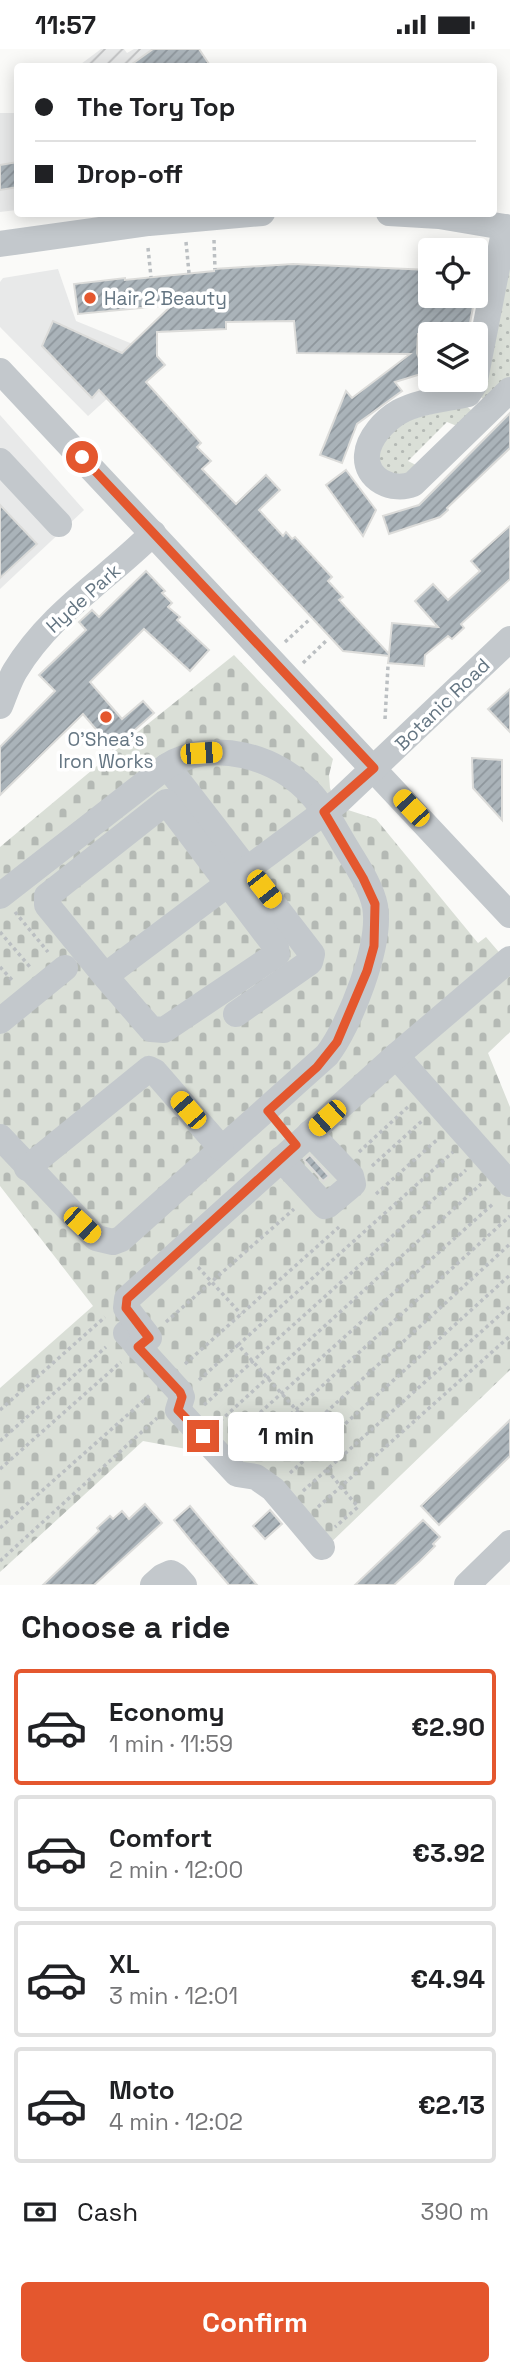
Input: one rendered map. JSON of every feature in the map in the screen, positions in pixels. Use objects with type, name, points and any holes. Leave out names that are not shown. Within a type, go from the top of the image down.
[{"type":"street","points":[[0,244],[131,221],[196,217]]},
{"type":"street","points":[[446,217],[507,228],[478,375],[477,403],[510,390]]},
{"type":"street","points":[[4,382],[153,533],[510,915]]},
{"type":"street","points":[[0,461],[59,524]]},
{"type":"street","name":"Hyde Park","points":[[0,706],[15,671],[56,618],[124,562],[153,533]]},
{"type":"street","name":"Botanic Road","points":[[105,976],[324,812],[510,639]]},
{"type":"street","points":[[0,1137],[96,1238],[113,1242],[121,1239],[221,1148],[317,1067],[337,1042],[367,971],[374,946],[375,904],[363,878],[324,812],[299,783],[273,767],[242,755],[201,753],[178,759],[167,766],[1,896]]},
{"type":"street","points":[[167,766],[238,876],[276,947],[275,957],[159,1031],[151,1029],[47,905],[46,899],[166,802],[238,876],[313,954],[310,962],[236,1014]]},
{"type":"street","points":[[320,1545],[272,1491],[241,1476],[198,1425],[130,1332],[127,1299],[396,1056],[510,959]]},
{"type":"street","points":[[0,1021],[58,974]]},
{"type":"street","points":[[396,1056],[473,1145]]},
{"type":"street","points":[[27,1167],[149,1069],[155,1072],[221,1148]]},
{"type":"street","points":[[268,1111],[296,1146],[312,1193],[321,1204],[328,1205],[356,1182],[296,1146]]},
{"type":"street","points":[[467,1585],[510,1543]]},
{"type":"street","points":[[153,1585],[171,1573],[184,1585]]},
{"type":"path","points":[[429,238],[434,217]]},
{"type":"path","points":[[131,221],[151,277]]},
{"type":"path","points":[[270,657],[309,619]]},
{"type":"path","points":[[289,677],[327,640]]},
{"type":"path","points":[[385,719],[388,666]]},
{"type":"path","points":[[1,896],[58,974]]},
{"type":"path","points":[[0,932],[58,974]]},
{"type":"path","points":[[356,1182],[473,1145]]},
{"type":"path","points":[[356,1182],[473,1145]]},
{"type":"path","points":[[356,1182],[473,1145]]},
{"type":"path","points":[[198,1425],[238,1345],[473,1145]]},
{"type":"path","points":[[198,1425],[253,1360],[473,1145]]},
{"type":"path","points":[[0,1561],[268,1377],[473,1145]]},
{"type":"path","points":[[0,1528],[198,1425],[281,1392],[473,1145]]},
{"type":"path","points":[[0,1410],[212,1282],[312,1193]]},
{"type":"path","points":[[198,1425],[296,1409],[510,1216]]},
{"type":"path","points":[[198,1425],[241,1314],[343,1223]]},
{"type":"path","points":[[272,1491],[310,1425],[510,1244]]},
{"type":"path","points":[[198,1267],[241,1314]]},
{"type":"path","points":[[272,1491],[510,1275]]},
{"type":"path","points":[[272,1491],[327,1470],[510,1306]]},
{"type":"path","points":[[0,1441],[130,1332]]},
{"type":"path","points":[[0,1469],[130,1332]]},
{"type":"path","points":[[332,1495],[510,1336]]},
{"type":"path","points":[[238,1345],[325,1442]]},
{"type":"path","points":[[320,1545],[358,1507],[327,1470]]},
{"type":"shaded area","points":[[101,49],[124,49],[127,53],[134,49],[198,49],[203,63],[82,63]]},
{"type":"shaded area","points":[[0,113],[14,113],[14,210],[0,212]]},
{"type":"shaded area","points":[[58,269],[76,321],[145,349],[151,359],[88,416],[0,327],[0,282],[3,278]]},
{"type":"shaded area","points":[[0,415],[84,510],[0,589]]},
{"type":"green space","points":[[510,266],[510,382],[484,400],[480,396],[481,392],[488,392],[488,361]]},
{"type":"green space","points":[[465,405],[471,410],[462,428],[447,422],[408,461],[420,467],[406,479],[378,468],[376,442],[389,425]]},
{"type":"green space","points":[[234,655],[333,759],[329,775],[333,796],[348,810],[376,819],[478,943],[486,937],[510,965],[510,1032],[488,1053],[510,1107],[510,1370],[320,1553],[259,1480],[214,1454],[143,1441],[0,1572],[0,1388],[93,1306],[0,1186],[0,847]]},
{"type":"building","points":[[153,49],[199,49],[208,63],[134,63]]},
{"type":"building","points":[[14,163],[14,188],[0,190],[0,165]]},
{"type":"building","points":[[293,264],[418,269],[418,308],[473,308],[470,322],[418,322],[418,375],[395,382],[402,391],[357,424],[342,463],[320,455],[346,391],[352,398],[410,354],[297,353],[294,321],[226,322],[226,329],[157,332],[157,356],[165,365],[146,382],[201,443],[197,447],[211,461],[202,469],[236,504],[266,475],[280,490],[259,510],[283,536],[286,532],[292,539],[295,537],[332,577],[328,581],[343,597],[339,600],[389,654],[392,623],[438,627],[415,601],[433,584],[448,600],[480,571],[471,561],[510,526],[510,579],[461,624],[464,628],[452,639],[448,636],[425,655],[424,666],[388,663],[389,656],[343,651],[99,390],[92,398],[42,346],[53,321],[122,353],[172,305],[78,314],[74,284],[214,269]]},
{"type":"building","points":[[510,413],[510,448],[447,508],[448,510],[440,517],[389,534],[383,516],[419,505]]},
{"type":"building","points":[[346,470],[376,510],[363,536],[326,485]]},
{"type":"building","points":[[0,505],[37,544],[0,578]]},
{"type":"building","points":[[146,571],[165,591],[162,593],[172,603],[168,607],[180,617],[177,620],[209,650],[190,671],[144,629],[90,682],[122,719],[143,701],[154,713],[113,749],[83,714],[0,795],[0,747],[55,691],[39,675],[86,630],[79,622],[92,610],[99,617]]},
{"type":"building","points":[[510,689],[510,732],[488,709]]},
{"type":"building","points":[[472,758],[502,760],[502,820],[473,788]]},
{"type":"building","points":[[310,1155],[329,1176],[323,1181],[304,1160]]},
{"type":"building","points":[[510,1420],[510,1456],[439,1525],[421,1506]]},
{"type":"building","points":[[145,1504],[162,1523],[94,1585],[43,1585],[99,1531],[97,1528],[110,1516],[113,1519],[122,1511],[129,1519]]},
{"type":"building","points":[[190,1506],[257,1585],[229,1585],[192,1542],[174,1520]]},
{"type":"building","points":[[270,1510],[282,1524],[265,1539],[253,1526]]},
{"type":"building","points":[[423,1520],[440,1537],[420,1561],[394,1585],[355,1585]]},
{"type":"place","name":"Hair 2 Beauty","points":[[90,298]]},
{"type":"place","name":"O'Shea's Iron Works","points":[[106,717]]},
{"type":"route","points":[[82,457],[374,768],[324,812],[363,878],[375,904],[376,926],[370,961],[337,1042],[317,1067],[268,1111],[296,1145],[127,1299],[126,1308],[149,1338],[138,1347],[180,1392],[182,1397],[178,1410],[203,1436]]}]
